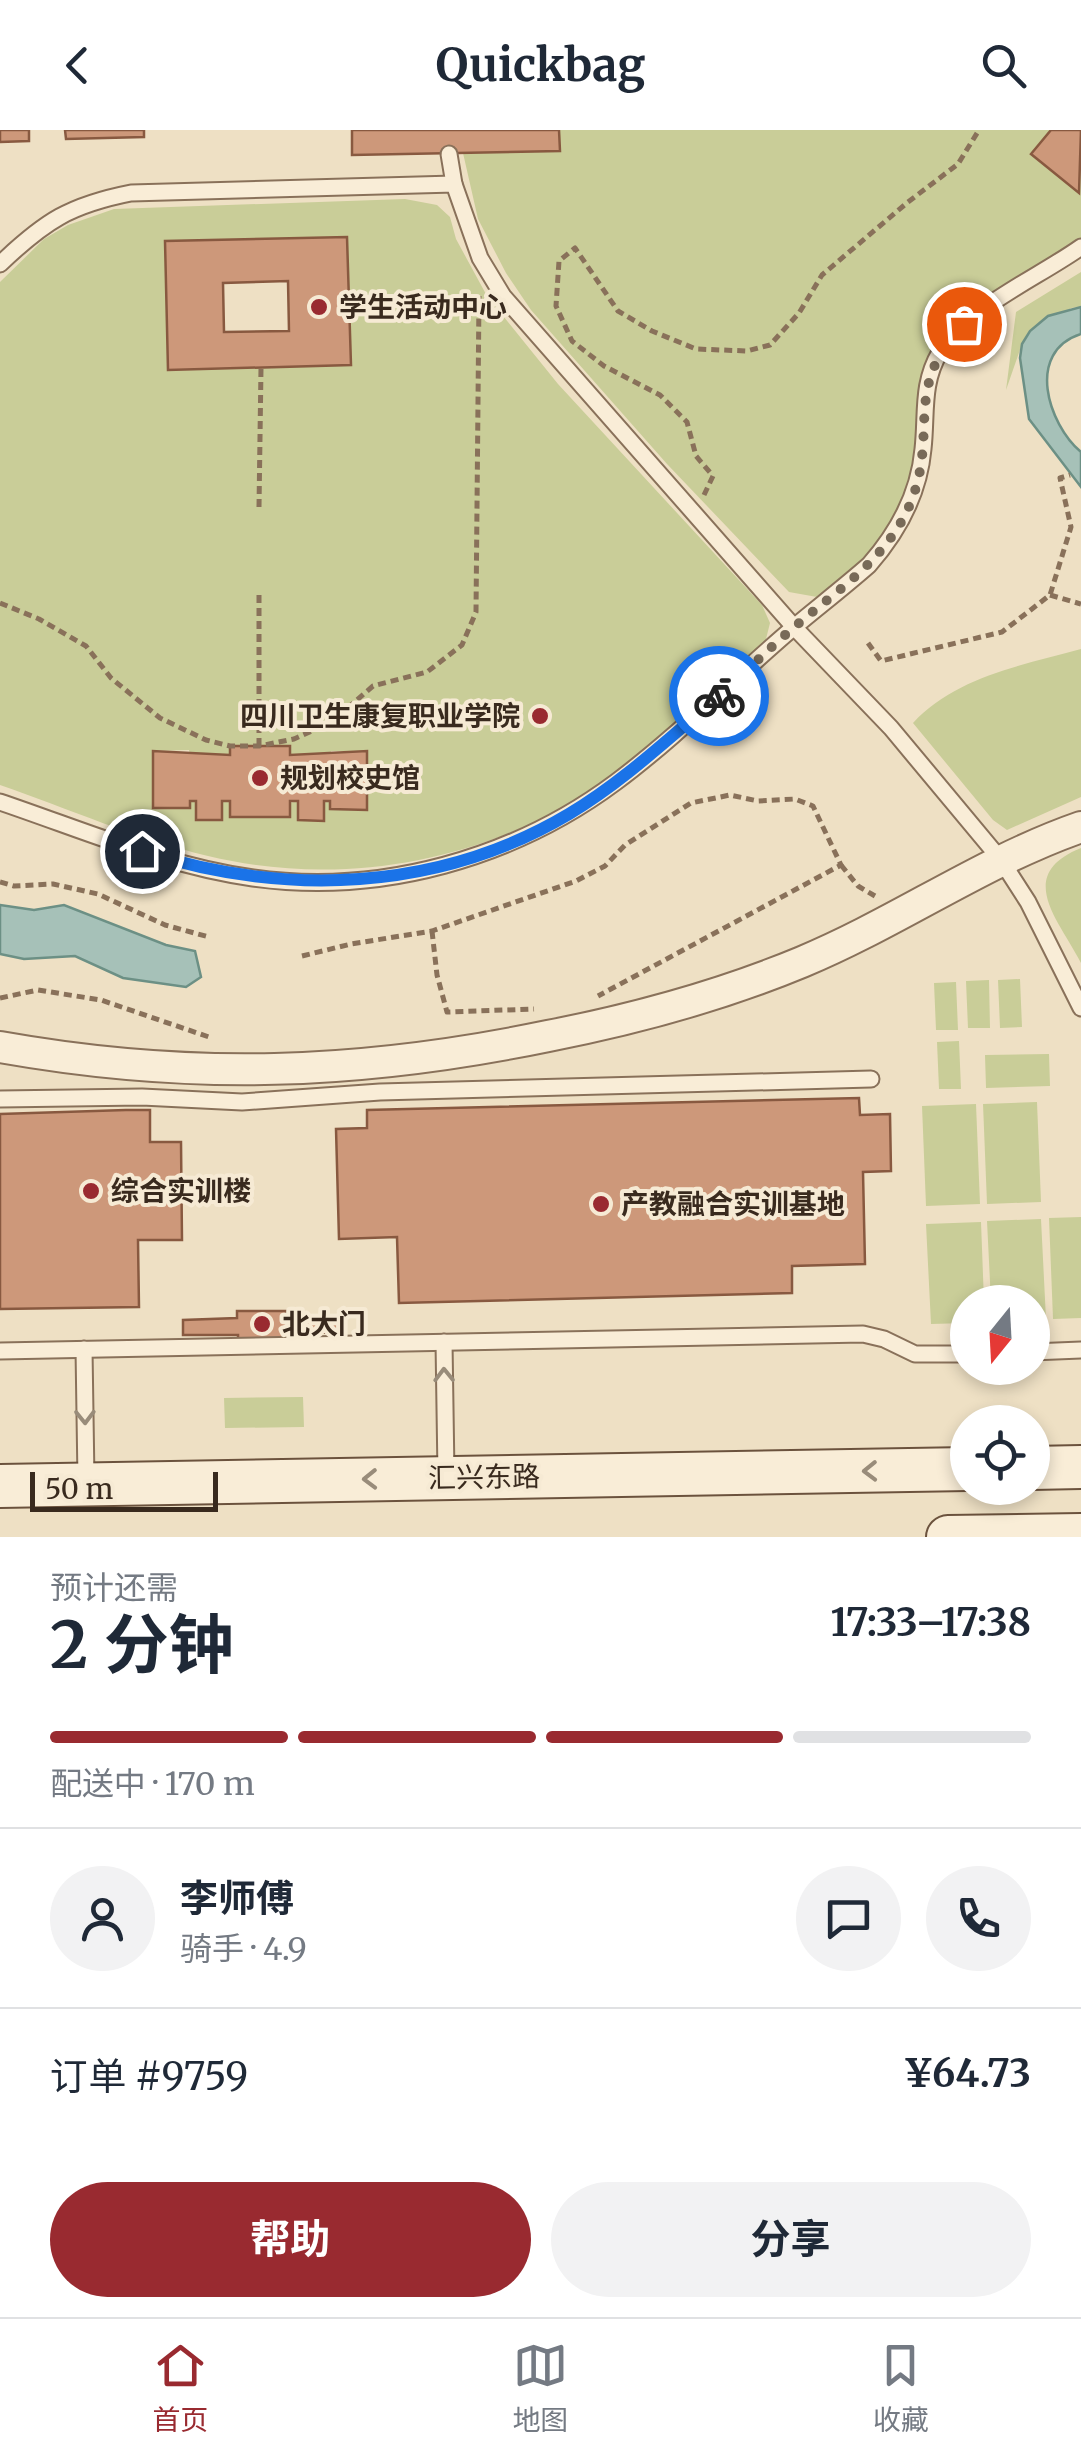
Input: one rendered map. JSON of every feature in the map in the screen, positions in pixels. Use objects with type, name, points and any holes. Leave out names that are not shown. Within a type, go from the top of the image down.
[{"type":"main road","points":[[1050,1468],[1081,1467]]},
{"type":"main road","name":"汇兴东路","points":[[0,1486],[950,1469]]},
{"type":"main road","points":[[948,1537],[1081,1535]]},
{"type":"street","points":[[0,1047],[106,1063],[224,1071],[363,1066],[600,1026],[694,1000],[802,962],[893,919],[1001,860],[1081,827]]},
{"type":"lane","points":[[449,154],[454,184],[480,258],[522,320],[794,627],[891,728],[1001,860],[1028,902],[1081,1008]]},
{"type":"lane","points":[[0,264],[49,220],[97,200],[131,192],[454,184]]},
{"type":"lane","points":[[0,802],[183,864],[256,878],[332,882],[426,870],[516,840],[583,805],[651,754],[869,565],[902,520],[920,467],[926,387],[940,353],[964,324],[1081,247]]},
{"type":"lane","points":[[0,1099],[142,1097],[242,1102],[380,1092],[871,1079]]},
{"type":"lane","points":[[0,1351],[863,1334],[915,1354],[950,1354]]},
{"type":"lane","points":[[444,1342],[446,1478]]},
{"type":"lane","points":[[84,1349],[86,1484]]},
{"type":"lane","points":[[1050,1351],[1081,1350]]},
{"type":"path","points":[[694,516],[713,476],[696,456],[688,422],[660,395],[604,366],[572,341],[556,306],[558,261],[575,248],[618,311],[652,331],[696,348],[746,350],[770,345],[799,312],[822,275],[958,164],[979,130]]},
{"type":"path","points":[[0,603],[39,619],[86,646],[111,678],[166,722],[230,746],[259,746],[294,739],[330,723],[373,686],[427,672],[462,645],[476,612],[480,258]]},
{"type":"path","points":[[259,507],[261,368]]},
{"type":"path","points":[[868,643],[881,662],[1002,632],[1050,596],[1072,527],[1060,478],[1070,475]]},
{"type":"path","points":[[259,746],[260,595]]},
{"type":"path","points":[[1050,596],[1081,604]]},
{"type":"path","points":[[302,956],[432,931],[576,881],[605,866],[625,844],[691,803],[730,795],[758,802],[795,799],[813,806],[841,865],[858,886],[890,905],[893,919]]},
{"type":"path","points":[[587,1002],[841,865]]},
{"type":"path","points":[[0,882],[14,886],[53,884],[98,894],[165,925],[209,937]]},
{"type":"path","points":[[432,931],[437,975],[447,1012],[538,1009]]},
{"type":"path","points":[[0,998],[38,990],[101,1000],[209,1037]]},
{"type":"green space","points":[[559,130],[1081,130],[1081,238],[1016,280],[929,369],[909,496],[888,535],[847,579],[817,597],[789,592],[667,464],[531,310],[506,273],[478,219],[463,153],[560,150]]},
{"type":"green space","points":[[405,199],[437,205],[450,217],[456,239],[487,296],[558,384],[762,605],[770,623],[765,643],[645,750],[567,807],[482,843],[405,863],[326,870],[247,864],[155,841],[0,785],[0,282],[44,239],[68,225],[114,209]],"holes":[[[346,237],[350,365],[169,370],[165,242]],[[189,750],[190,755],[330,755],[331,751],[367,751],[367,809],[331,809],[330,801],[324,801],[324,820],[299,820],[298,801],[230,817],[230,801],[222,801],[221,820],[196,820],[196,801],[153,808],[153,751]]]},
{"type":"green space","points":[[1081,272],[1081,307],[1071,308],[1022,344],[1006,390],[1016,312]]},
{"type":"green space","points":[[1081,649],[1081,797],[1007,830],[993,820],[913,723],[930,707],[969,684],[1013,667]]},
{"type":"green space","points":[[1081,848],[1081,963],[1054,915],[1046,885],[1050,871],[1061,859]]},
{"type":"green space","points":[[1020,979],[1022,1027],[1000,1028],[998,980]]},
{"type":"green space","points":[[989,980],[990,1028],[968,1028],[966,981]]},
{"type":"green space","points":[[956,982],[958,1030],[936,1030],[934,983]]},
{"type":"green space","points":[[959,1041],[961,1089],[939,1089],[937,1042]]},
{"type":"green space","points":[[1049,1054],[1050,1086],[986,1088],[985,1055]]},
{"type":"green space","points":[[1037,1102],[1041,1202],[987,1204],[983,1104]]},
{"type":"green space","points":[[976,1104],[980,1204],[926,1206],[922,1106]]},
{"type":"green space","points":[[1081,1217],[1081,1318],[1053,1319],[1049,1218]]},
{"type":"green space","points":[[1041,1219],[1044,1285],[990,1285],[987,1221]]},
{"type":"green space","points":[[981,1222],[983,1285],[950,1285],[950,1323],[931,1324],[926,1224]]},
{"type":"green space","points":[[303,1397],[304,1427],[225,1428],[224,1398]]},
{"type":"water","points":[[1081,307],[1081,334],[1064,343],[1053,356],[1048,389],[1059,424],[1081,452],[1081,487],[1029,419],[1020,358],[1030,331],[1048,316]]},
{"type":"water","points":[[0,905],[34,910],[64,905],[166,945],[195,951],[201,977],[186,987],[123,978],[75,956],[24,959],[0,954]]},
{"type":"building","points":[[0,130],[29,130],[29,141],[0,142]]},
{"type":"building","points":[[65,130],[144,130],[144,137],[66,139]]},
{"type":"building","points":[[352,130],[559,130],[560,151],[352,155]]},
{"type":"building","points":[[1051,130],[1081,130],[1079,193],[1031,154]]},
{"type":"building","name":"学生活动中心","points":[[347,237],[351,365],[168,370],[165,241]],"holes":[[[288,281],[289,331],[224,332],[223,283]]]},
{"type":"building","name":"规划校史馆","points":[[230,746],[290,746],[290,755],[367,751],[367,810],[330,809],[330,801],[324,801],[324,821],[298,820],[298,801],[290,801],[290,817],[230,817],[230,801],[222,801],[222,820],[196,820],[196,801],[190,801],[190,808],[153,808],[153,751],[230,755]]},
{"type":"building","name":"产教融合实训基地","points":[[859,1098],[860,1115],[890,1114],[891,1171],[863,1172],[865,1264],[792,1266],[792,1293],[399,1303],[397,1237],[339,1239],[336,1129],[367,1128],[367,1110]]},
{"type":"building","name":"综合实训楼","points":[[150,1110],[150,1142],[181,1142],[182,1240],[138,1240],[139,1307],[0,1309],[0,1114]]},
{"type":"building","name":"北大门","points":[[237,1311],[286,1311],[286,1317],[341,1317],[341,1332],[287,1334],[287,1340],[238,1341],[238,1335],[183,1335],[183,1320],[237,1318]]},
{"type":"way so far","points":[[719,696],[794,627],[850,583],[892,536],[916,486],[924,449],[926,387],[932,369],[951,337],[964,324]]},
{"type":"place","name":"学生活动中心","points":[[319,307]]},
{"type":"place","name":"四川卫生康复职业学院","points":[[540,716]]},
{"type":"place","name":"规划校史馆","points":[[260,778]]},
{"type":"place","name":"综合实训楼","points":[[91,1191]]},
{"type":"place","name":"产教融合实训基地","points":[[601,1204]]},
{"type":"place","name":"北大门","points":[[262,1324]]},
{"type":"route","points":[[142,851],[183,864],[276,880],[350,881],[426,870],[498,848],[566,815],[629,772],[719,696]]}]
